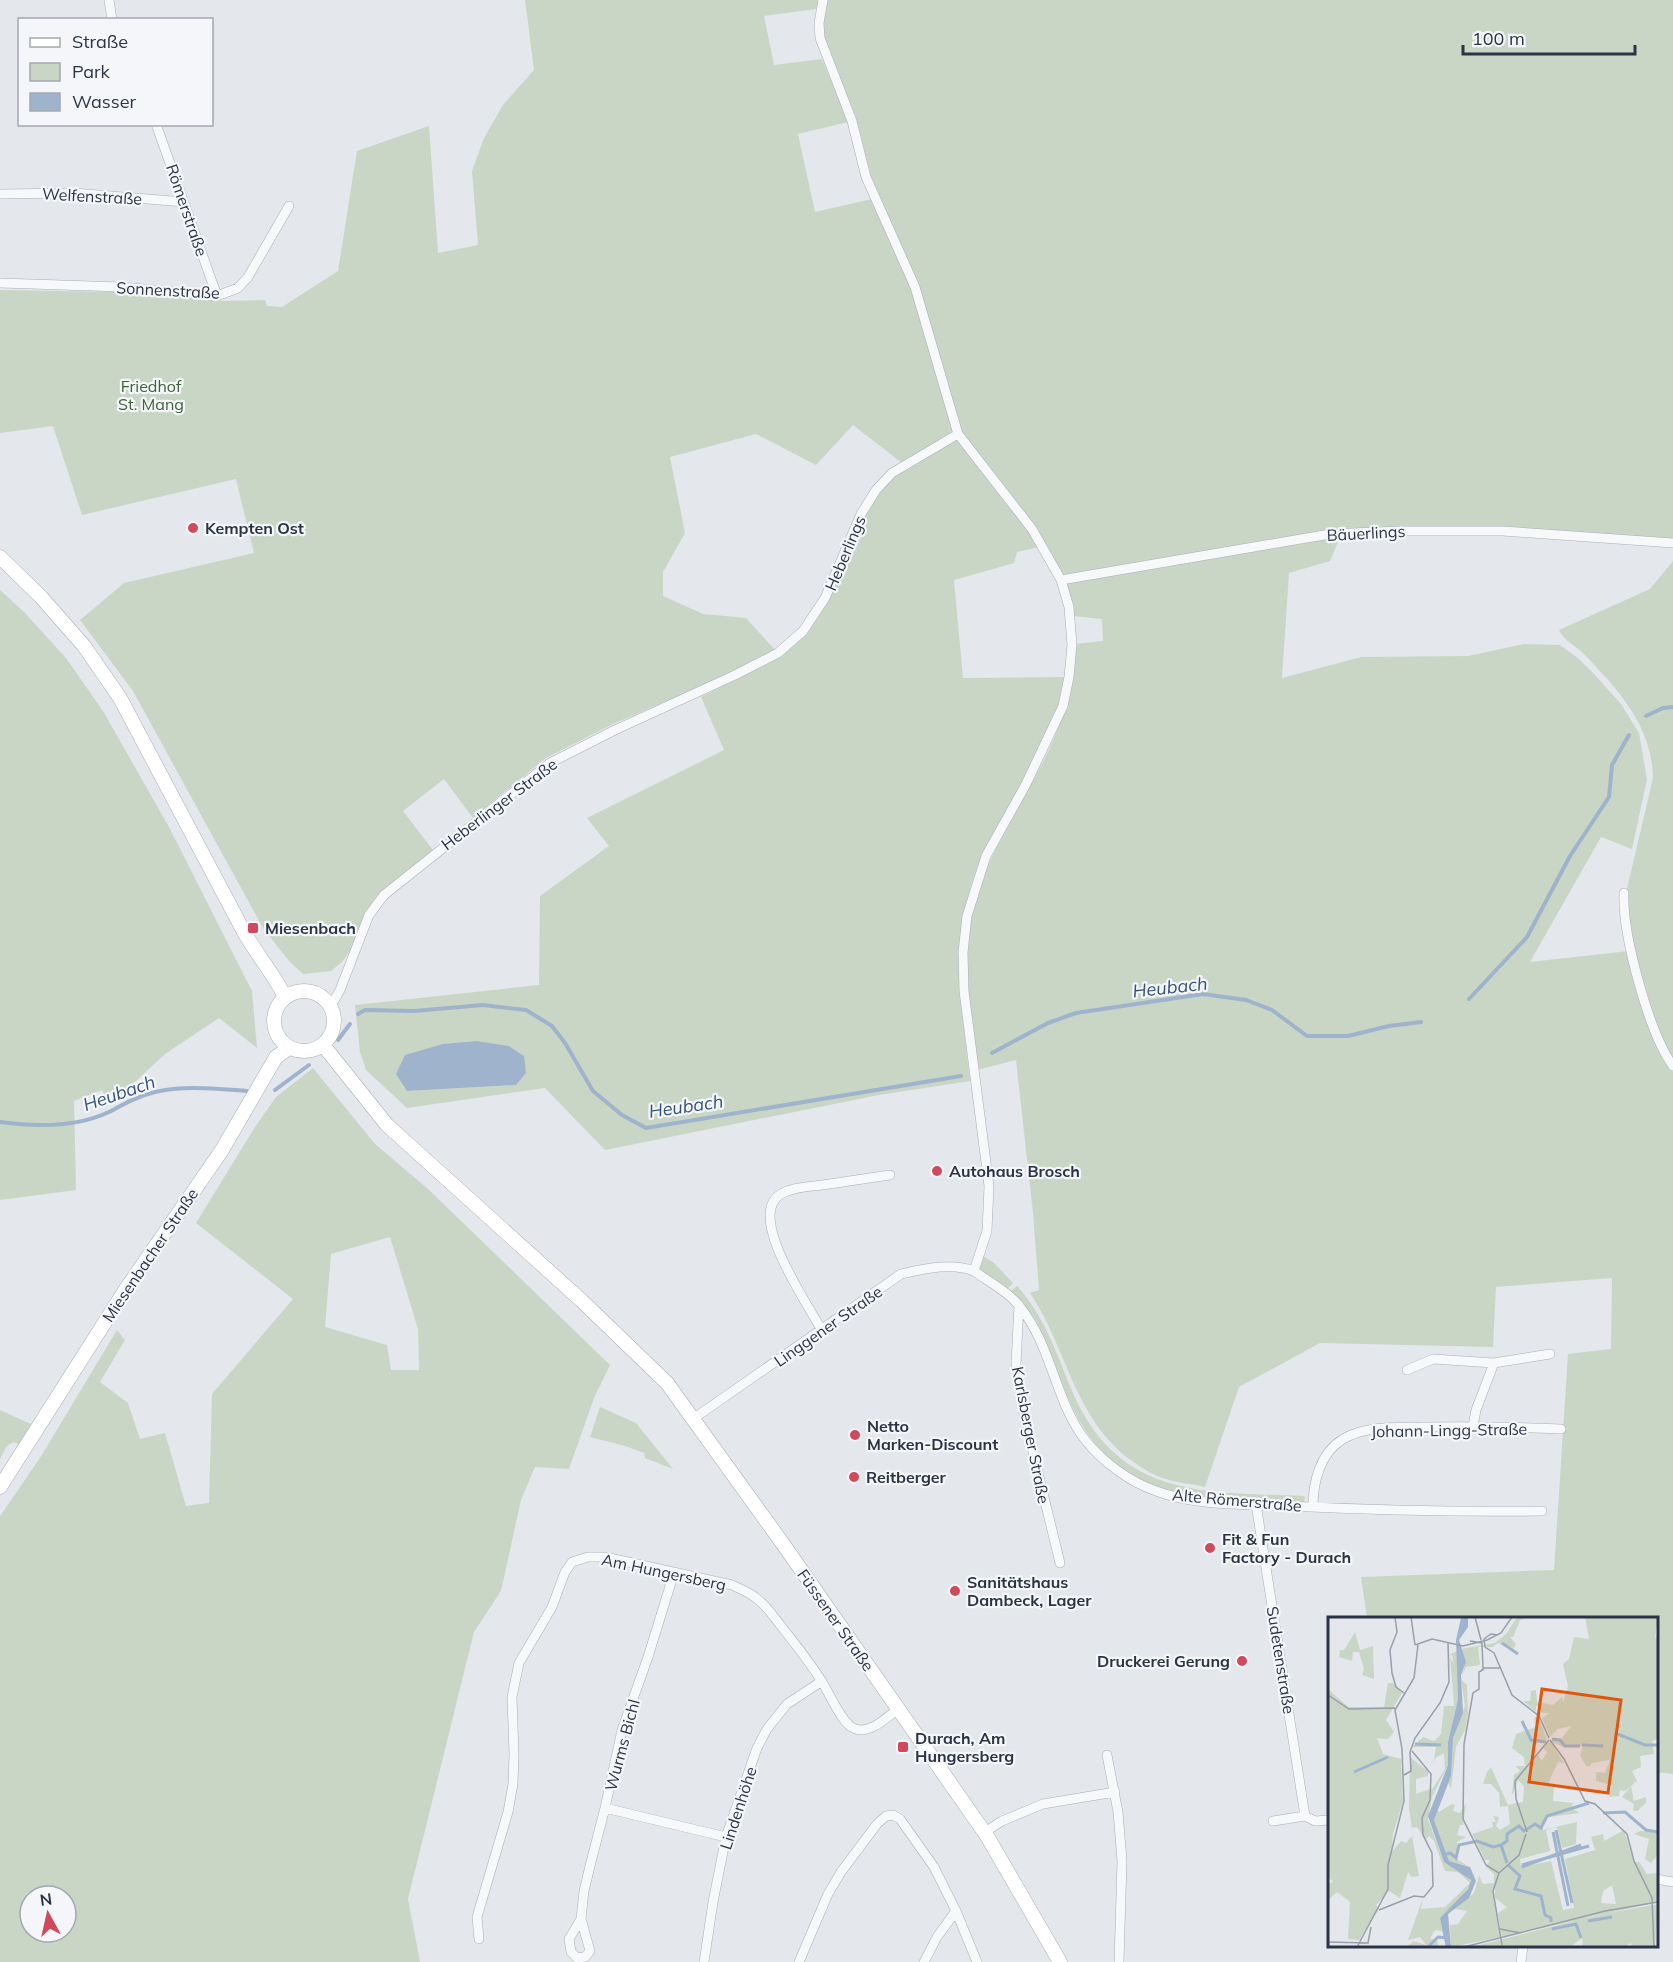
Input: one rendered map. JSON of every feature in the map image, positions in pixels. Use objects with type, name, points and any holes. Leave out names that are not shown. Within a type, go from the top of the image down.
[{"type":"main road","points":[[0,557],[42,597],[84,646],[120,698],[257,955],[278,982],[285,997]]},
{"type":"main road","points":[[303,991],[318,994],[331,1006],[335,1019],[332,1034],[316,1050],[306,1052],[289,1048],[278,1038],[273,1022],[277,1007],[285,997],[303,991]]},
{"type":"main road","name":"Füssener Straße","points":[[323,1045],[387,1125],[582,1301],[667,1383],[985,1832],[1060,1962]]},
{"type":"main road","name":"Miesenbacher Straße","points":[[0,1487],[126,1289],[222,1150],[276,1057],[289,1048]]},
{"type":"street","points":[[109,0],[112,18]]},
{"type":"street","points":[[823,0],[819,23],[820,38],[852,121],[866,177],[915,287],[958,434],[1032,529],[1061,580],[1069,608],[1072,645],[1063,706],[1026,784],[986,856],[967,916],[963,952],[964,992],[989,1199],[987,1231],[974,1271]]},
{"type":"street","name":"Römerstraße","points":[[157,126],[217,296]]},
{"type":"street","name":"Welfenstraße","points":[[0,194],[74,193],[184,202]]},
{"type":"street","name":"Sonnenstraße","points":[[0,283],[122,287],[217,296],[238,288],[248,277],[289,206]]},
{"type":"street","name":"Heberlings","points":[[735,675],[778,653],[806,627],[825,598],[861,513],[876,490],[899,469],[958,434]]},
{"type":"street","name":"Bäuerlings","points":[[1061,580],[1330,534],[1503,531],[1673,543]]},
{"type":"street","name":"Heberlinger Straße","points":[[331,1006],[369,915],[384,895],[405,877],[550,763],[615,730],[735,675]]},
{"type":"street","points":[[1624,893],[1625,927],[1638,978],[1659,1044],[1673,1066]]},
{"type":"street","points":[[821,1329],[779,1254],[770,1226],[771,1206],[776,1197],[792,1189],[890,1174]]},
{"type":"street","name":"Linggener Straße","points":[[693,1419],[901,1274],[932,1268],[974,1271]]},
{"type":"street","name":"Alte Römerstraße","points":[[974,1271],[1019,1305],[1030,1320],[1073,1421],[1087,1442],[1130,1480],[1156,1492],[1183,1499],[1313,1507],[1397,1511],[1542,1511]]},
{"type":"street","name":"Karlsberger Straße","points":[[1019,1305],[1016,1364],[1024,1415],[1060,1563]]},
{"type":"street","points":[[1407,1370],[1432,1359],[1494,1363],[1550,1354]]},
{"type":"street","points":[[1473,1426],[1476,1410],[1494,1363]]},
{"type":"street","name":"Johann-Lingg-Straße","points":[[1313,1507],[1313,1485],[1323,1461],[1342,1440],[1353,1434],[1377,1428],[1473,1426],[1561,1429]]},
{"type":"street","name":"Sudetenstraße","points":[[1256,1504],[1305,1816]]},
{"type":"street","name":"Am Hungersberg","points":[[479,1940],[477,1917],[508,1812],[513,1784],[512,1697],[519,1663],[552,1607],[565,1572],[572,1562],[588,1557],[605,1557],[732,1585],[758,1599],[822,1681],[844,1719],[853,1728],[862,1730],[874,1727],[898,1709]]},
{"type":"street","name":"Wurms Bichl","points":[[581,1919],[584,1891],[622,1730],[674,1573]]},
{"type":"street","name":"Lindenhöhe","points":[[704,1962],[726,1838],[757,1748],[767,1730],[787,1704],[822,1681]]},
{"type":"street","points":[[1107,1755],[1115,1792],[1122,1861],[1119,1962]]},
{"type":"street","points":[[985,1832],[1002,1821],[1043,1804],[1115,1792]]},
{"type":"street","points":[[605,1808],[726,1838]]},
{"type":"street","points":[[799,1962],[828,1894],[841,1872],[877,1824],[886,1816],[893,1815],[900,1820],[934,1867],[956,1911],[977,1962]]},
{"type":"street","points":[[1273,1821],[1305,1816],[1315,1821],[1328,1820]]},
{"type":"street","points":[[1658,1879],[1673,1882]]},
{"type":"street","points":[[924,1962],[937,1937],[956,1911]]},
{"type":"street","points":[[1521,1962],[1523,1947]]},
{"type":"green space","name":"Friedhof St. Mang","points":[[525,0],[819,0],[816,9],[764,16],[774,65],[822,59],[848,122],[798,134],[815,212],[872,199],[912,287],[953,431],[902,463],[853,425],[816,465],[756,434],[670,457],[685,533],[663,572],[663,596],[703,614],[746,618],[775,650],[732,673],[613,724],[546,758],[473,818],[444,779],[403,811],[433,850],[380,893],[353,947],[342,962],[331,971],[303,974],[289,961],[263,928],[133,691],[80,620],[124,583],[254,553],[236,479],[82,515],[53,426],[0,433],[0,290],[122,292],[225,301],[265,300],[267,306],[282,307],[338,271],[357,151],[429,126],[438,253],[478,245],[472,171],[484,138],[503,105],[534,70]]},
{"type":"green space","points":[[826,0],[1673,0],[1673,539],[1545,530],[1373,527],[1330,530],[1064,577],[962,434],[918,284],[871,176],[857,120],[824,37]]},
{"type":"green space","points":[[957,439],[1008,502],[1039,547],[1017,552],[1014,563],[954,580],[963,678],[1066,677],[1059,705],[1043,745],[982,855],[965,910],[961,995],[970,1081],[879,1095],[605,1150],[545,1088],[407,1108],[366,1070],[360,1052],[355,1005],[539,985],[540,896],[609,846],[587,818],[724,750],[701,697],[780,657],[808,633],[847,561],[863,515],[878,491],[894,475]],"holes":[[[477,1041],[509,1046],[524,1056],[516,1085],[407,1091]]]},
{"type":"green space","points":[[1340,537],[1330,561],[1289,573],[1282,678],[1361,657],[1468,656],[1524,644],[1560,645],[1579,659],[1621,704],[1639,733],[1647,779],[1632,849],[1601,837],[1530,962],[1629,951],[1654,1042],[1673,1072],[1673,1774],[1658,1772],[1658,1617],[1367,1617],[1361,1577],[1554,1570],[1568,1354],[1611,1349],[1612,1278],[1496,1287],[1493,1347],[1320,1343],[1239,1387],[1205,1487],[1169,1480],[1153,1474],[1128,1458],[1095,1422],[1072,1380],[1043,1314],[1030,1293],[1039,1290],[1016,1060],[977,1070],[967,972],[968,933],[979,888],[990,861],[1056,734],[1067,699],[1075,644],[1103,641],[1102,619],[1073,616],[1066,583]]},
{"type":"green space","points":[[1673,561],[1673,1061],[1662,1044],[1627,926],[1626,893],[1653,778],[1647,742],[1631,710],[1610,682],[1585,655],[1567,641],[1559,630],[1650,589]]},
{"type":"green space","points":[[0,590],[24,612],[66,658],[103,711],[169,827],[252,991],[257,1048],[219,1018],[165,1054],[110,1105],[102,1090],[74,1101],[76,1190],[0,1200]]},
{"type":"green space","points":[[313,1068],[375,1144],[428,1189],[610,1365],[594,1398],[569,1469],[535,1467],[521,1500],[501,1591],[474,1632],[408,1899],[420,1962],[0,1962],[0,1516],[40,1458],[117,1330],[125,1340],[100,1382],[128,1403],[140,1439],[165,1433],[186,1506],[209,1503],[212,1394],[293,1299],[196,1223],[276,1097]],"holes":[[[390,1237],[418,1329],[419,1370],[391,1370],[387,1345],[325,1327],[331,1254]]]},
{"type":"green space","points":[[983,1256],[994,1263],[1013,1283],[1007,1289],[979,1269]]},
{"type":"green space","points":[[1017,1286],[1042,1321],[1089,1423],[1112,1450],[1137,1469],[1166,1482],[1197,1489],[1305,1496],[1304,1502],[1195,1496],[1164,1489],[1136,1477],[1110,1459],[1087,1433],[1067,1396],[1035,1319],[1011,1291]]},
{"type":"green space","points":[[600,1407],[636,1423],[673,1469],[645,1458],[644,1453],[590,1437]]},
{"type":"green space","points":[[0,1410],[31,1424],[19,1444],[13,1442],[7,1446],[0,1459]]},
{"type":"water","points":[[477,1041],[509,1046],[524,1056],[526,1073],[516,1085],[407,1091],[396,1074],[405,1055],[443,1044]]},
{"type":"waterway","name":"Heubach","points":[[1646,716],[1663,708],[1673,707]]},
{"type":"waterway","name":"Heubach","points":[[1469,999],[1527,937],[1570,856],[1609,797],[1612,765],[1629,735]]},
{"type":"waterway","name":"Heubach","points":[[992,1053],[1048,1023],[1076,1013],[1203,994],[1246,1000],[1272,1010],[1307,1036],[1348,1036],[1389,1026],[1421,1022]]},
{"type":"waterway","name":"Heubach","points":[[358,1014],[365,1010],[414,1011],[483,1005],[526,1010],[552,1026],[565,1043],[593,1091],[622,1115],[646,1128],[961,1076]]},
{"type":"waterway","name":"Heubach","points":[[338,1040],[350,1024]]},
{"type":"waterway","name":"Heubach","points":[[275,1090],[309,1065]]},
{"type":"waterway","name":"Heubach","points":[[0,1122],[27,1125],[69,1124],[96,1117],[131,1100],[166,1090],[201,1088],[247,1091]]},
{"type":"place","name":"Kempten Ost","points":[[193,528]]},
{"type":"place","name":"Miesenbach","points":[[253,928]]},
{"type":"place","name":"Autohaus Brosch","points":[[937,1171]]},
{"type":"place","name":"Netto Marken-Discount","points":[[855,1435]]},
{"type":"place","name":"Reitberger","points":[[854,1477]]},
{"type":"place","name":"Fit & Fun Factory - Durach","points":[[1210,1548]]},
{"type":"place","name":"Sanitätshaus Dambeck, Lager","points":[[955,1591]]},
{"type":"place","name":"Druckerei Gerung","points":[[1242,1661]]},
{"type":"place","name":"Durach, Am Hungersberg","points":[[903,1747]]}]
